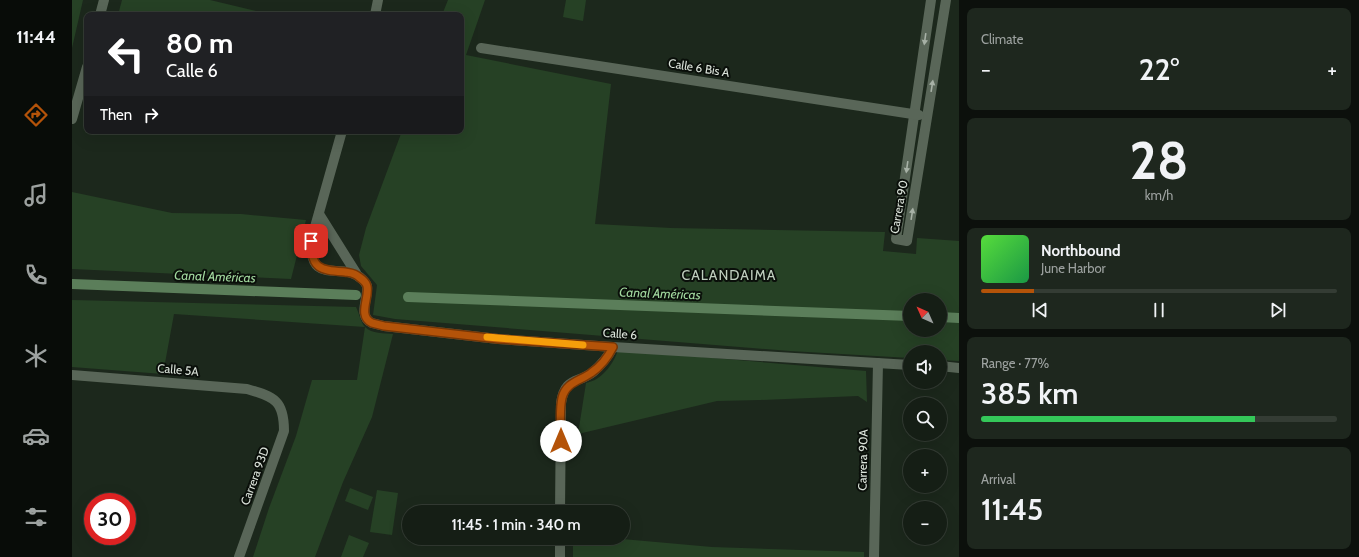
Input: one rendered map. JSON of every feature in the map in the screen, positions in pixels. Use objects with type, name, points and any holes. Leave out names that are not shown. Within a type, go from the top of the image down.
[{"type":"street","points":[[101,12],[104,0]]},
{"type":"street","points":[[376,12],[378,0]]},
{"type":"street","name":"Carrera 90","points":[[931,0],[896,240],[907,241],[946,0]]},
{"type":"street","name":"Calle 6 Bis A","points":[[480,48],[927,117]]},
{"type":"street","points":[[72,119],[84,77]]},
{"type":"street","points":[[341,134],[311,241],[311,248],[315,264],[324,270],[356,273]]},
{"type":"street","points":[[319,214],[356,273]]},
{"type":"street","name":"Calle 6","points":[[356,273],[366,283],[365,313],[367,318],[372,323],[384,326],[498,339],[903,365]]},
{"type":"street","points":[[560,505],[562,397],[566,388],[572,382],[592,373],[609,355],[613,347]]},
{"type":"street","name":"Carrera 90A","points":[[874,557],[878,363]]},
{"type":"street","points":[[947,367],[959,368]]},
{"type":"street","name":"Calle 5A","points":[[72,375],[247,389],[266,394],[278,403]]},
{"type":"street","name":"Carrera 93D","points":[[239,557],[284,432],[284,417],[278,403]]},
{"type":"street","points":[[560,545],[560,557]]},
{"type":"green space","points":[[72,0],[83,0],[72,48]]},
{"type":"green space","points":[[122,0],[210,0],[260,12],[119,12]]},
{"type":"green space","points":[[448,0],[485,0],[466,55],[611,84],[595,224],[671,228],[885,232],[883,251],[916,254],[917,238],[959,241],[959,361],[947,360],[947,345],[903,345],[903,358],[790,351],[395,319],[373,315],[377,285],[361,266],[359,255],[366,228],[401,134],[464,134],[464,12],[443,12]]},
{"type":"green space","points":[[566,0],[586,0],[583,21],[563,17]]},
{"type":"green space","points":[[72,192],[172,213],[241,214],[306,220],[291,279],[72,269]]},
{"type":"green space","points":[[72,300],[356,307],[365,327],[174,314],[163,374],[72,367]]},
{"type":"green space","points":[[365,327],[375,332],[393,334],[372,417],[343,482],[315,557],[253,557],[269,508],[296,436],[312,380],[357,380]]},
{"type":"green space","points":[[618,350],[866,371],[867,402],[858,396],[717,401],[578,434],[586,383],[596,379],[607,369],[613,362]]},
{"type":"green space","points":[[350,488],[373,497],[368,510],[345,501]]},
{"type":"green space","points":[[377,490],[398,493],[392,535],[370,532]]},
{"type":"green space","points":[[349,535],[369,543],[363,557],[341,557]]},
{"type":"green space","points":[[630,540],[712,547],[864,552],[864,557],[573,557],[573,545],[630,545]]},
{"type":"waterway","name":"Canal Américas","points":[[72,284],[356,295]]},
{"type":"waterway","name":"Canal Américas","points":[[408,297],[903,316]]},
{"type":"waterway","name":"Canal Américas","points":[[947,317],[959,318]]},
{"type":"slow traffic","points":[[487,337],[583,345]]},
{"type":"district","name":"CALANDAIMA","points":[[729,275]]},
{"type":"route","points":[[311,241],[315,264],[318,267],[324,270],[356,273],[366,283],[367,288],[364,307],[367,318],[372,323],[384,326],[498,339],[613,347],[609,355],[592,373],[572,382],[566,388],[561,404],[561,441]]}]
